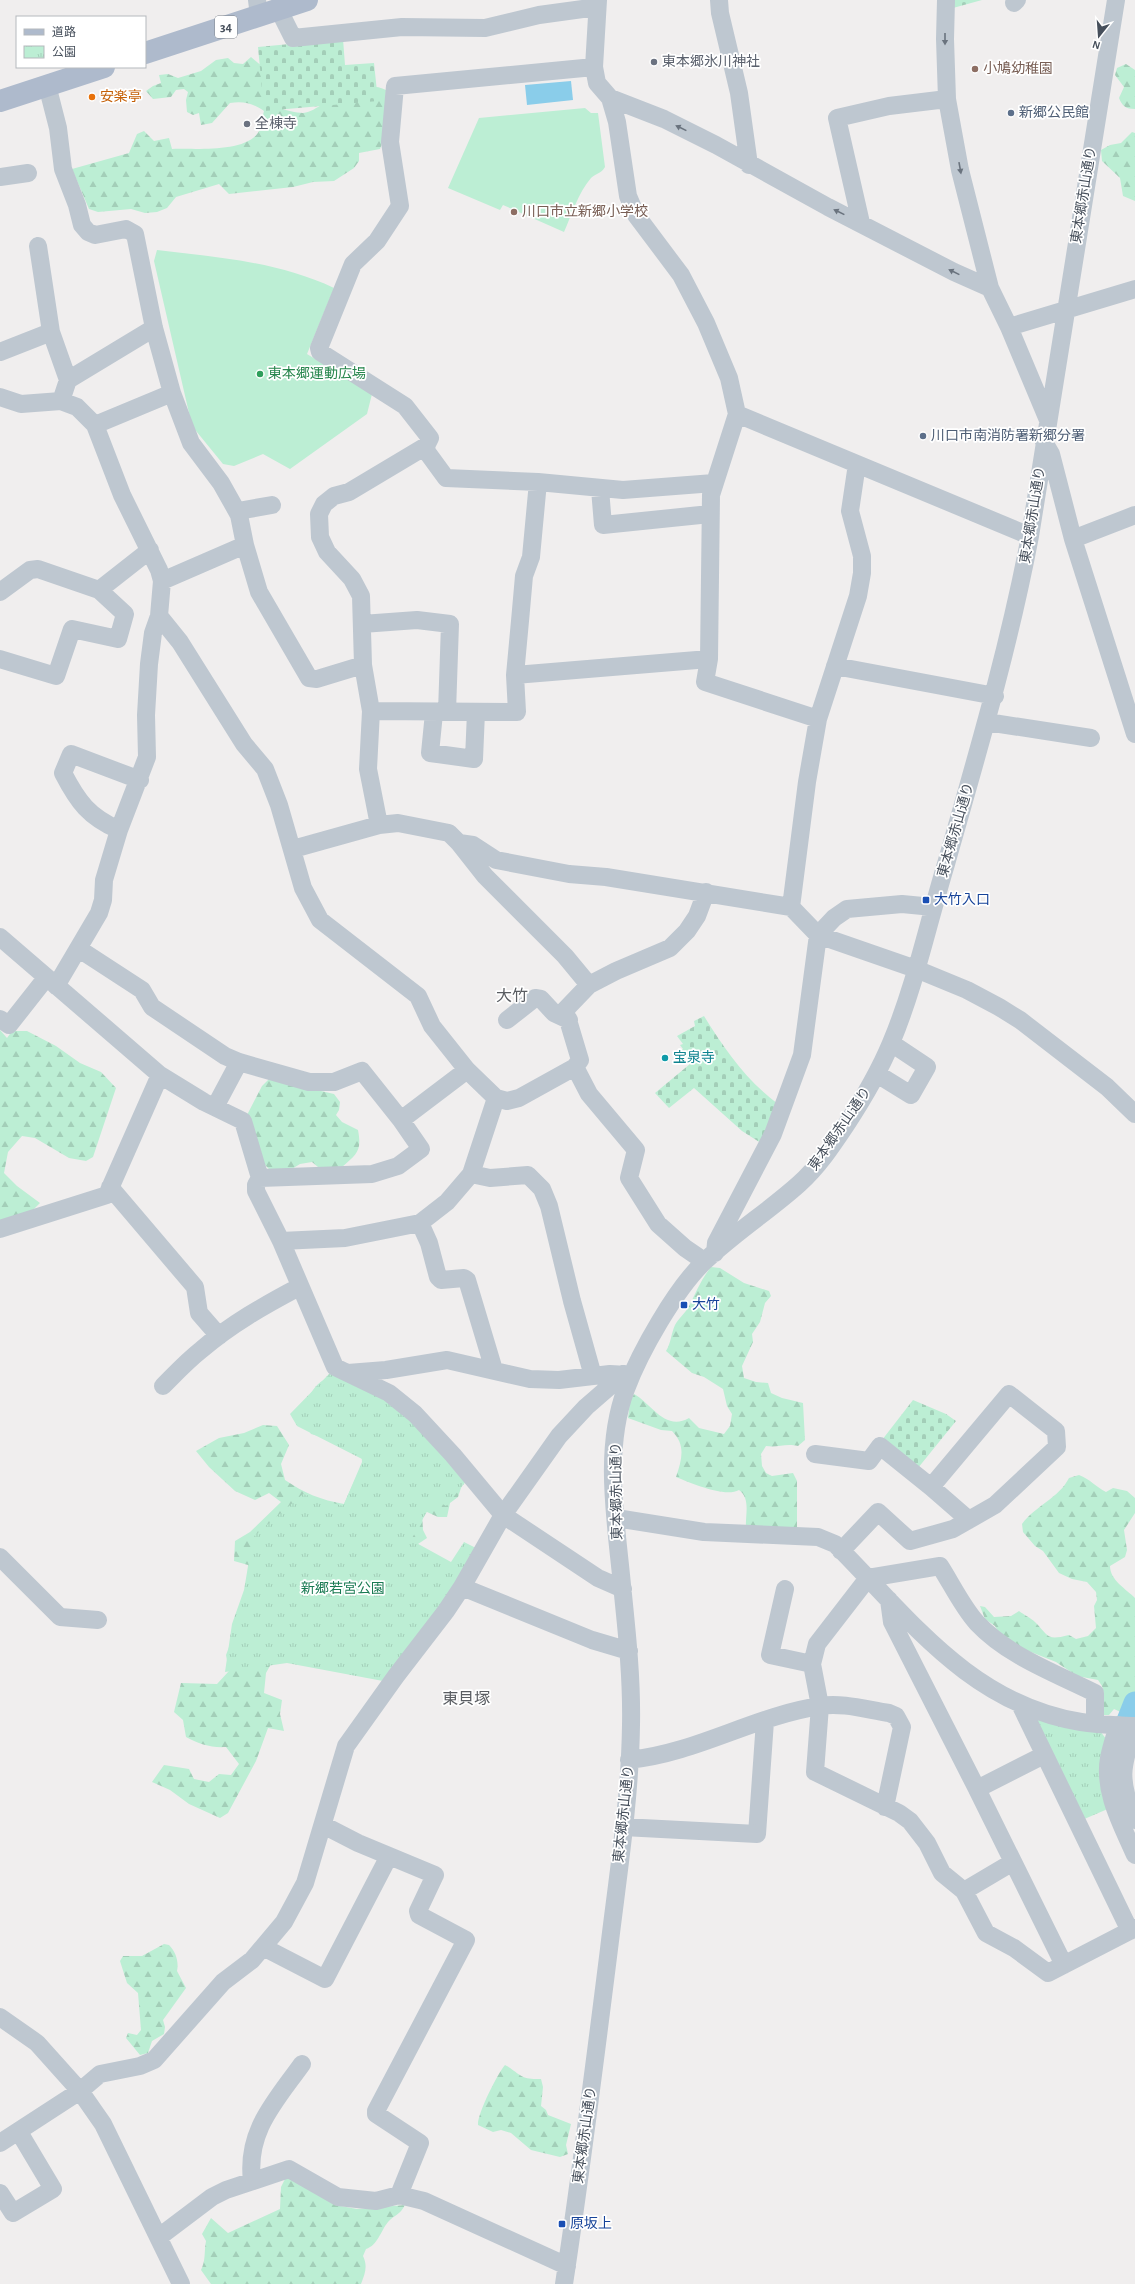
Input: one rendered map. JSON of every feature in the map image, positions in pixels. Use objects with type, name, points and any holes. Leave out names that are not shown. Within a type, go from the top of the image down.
[{"type":"main road","name":"34","points":[[146,54],[265,9],[307,0]]},
{"type":"main road","points":[[0,101],[101,68]]},
{"type":"street","points":[[719,0],[720,13],[739,93],[749,165]]},
{"type":"street","points":[[946,0],[945,39],[947,99],[960,170],[990,288],[1009,327],[1048,420]]},
{"type":"street","name":"東本郷赤山通り","points":[[564,2284],[624,1827],[629,1760],[631,1691],[629,1651],[616,1518],[615,1437],[620,1408],[628,1375],[685,1285],[710,1257],[811,1172],[845,1127],[877,1074],[891,1044],[916,969],[987,722],[1016,609],[1030,536],[1116,0]]},
{"type":"street","points":[[265,9],[293,38],[402,27],[485,28],[539,15],[598,4],[594,68],[597,83],[610,98],[617,122],[628,196],[636,215],[681,275],[706,323],[729,378],[739,415],[714,482],[711,495],[709,659],[706,682],[818,719]]},
{"type":"street","points":[[379,825],[368,769],[371,711],[363,665],[361,596],[352,579],[327,552],[320,537],[319,514],[324,504],[334,496],[349,492],[426,446],[430,438],[406,406],[320,352],[319,348],[353,264],[377,241],[400,206],[390,142],[395,86],[594,68]]},
{"type":"street","points":[[47,85],[58,128],[63,170],[77,205],[82,225],[88,232],[95,235],[126,229],[135,234],[154,328],[172,393],[190,443],[221,483],[238,511],[258,592],[309,678],[317,678],[363,665]]},
{"type":"street","points":[[610,98],[664,119],[716,145],[749,165],[954,272],[990,288]]},
{"type":"street","points":[[861,223],[837,118],[889,106],[947,99]]},
{"type":"street","points":[[0,177],[28,173]]},
{"type":"street","points":[[38,246],[52,332],[68,380]]},
{"type":"street","points":[[1009,327],[1065,311],[1133,295]]},
{"type":"street","points":[[60,401],[68,380],[154,328]]},
{"type":"street","points":[[0,352],[52,332]]},
{"type":"street","points":[[95,425],[172,393]]},
{"type":"street","points":[[0,396],[21,404],[60,401],[77,407],[95,425],[122,495],[150,550],[162,581],[159,616],[153,633],[149,664],[146,702],[147,757],[140,780],[119,830],[104,880],[103,900],[100,913],[79,949],[51,982],[9,1025],[0,1019]]},
{"type":"street","points":[[739,415],[1030,536]]},
{"type":"street","points":[[1044,442],[1051,454],[1073,539],[1135,734]]},
{"type":"street","points":[[426,446],[427,452],[446,478],[538,482],[623,490],[714,482]]},
{"type":"street","points":[[791,907],[807,782],[818,719],[858,596],[862,573],[862,556],[850,510],[857,464]]},
{"type":"street","points":[[371,711],[517,712],[515,675],[524,576],[531,557],[538,482]]},
{"type":"street","points":[[600,489],[603,525],[710,514]]},
{"type":"street","points":[[238,511],[272,505]]},
{"type":"street","points":[[1073,539],[1135,515]]},
{"type":"street","points":[[162,581],[245,544]]},
{"type":"street","points":[[99,590],[150,550]]},
{"type":"street","points":[[0,592],[30,570],[38,568],[99,590],[126,614],[118,640],[72,629],[56,676],[0,659]]},
{"type":"street","points":[[159,616],[180,642],[244,744],[265,769],[279,805],[293,849],[303,888],[320,920],[418,996],[432,1026],[467,1070],[496,1098],[507,1101],[519,1098],[575,1067],[580,1060],[569,1020],[564,1010],[589,985],[616,971],[670,948],[687,931],[697,916],[706,892]]},
{"type":"street","points":[[362,624],[417,620],[450,624],[440,712],[430,753],[474,759],[476,712]]},
{"type":"street","points":[[515,675],[709,659]]},
{"type":"street","points":[[835,666],[994,696]]},
{"type":"street","points":[[987,722],[1091,738]]},
{"type":"street","points":[[119,830],[100,822],[93,816],[73,793],[63,773],[71,754],[140,780]]},
{"type":"street","points":[[293,849],[379,825],[398,823],[449,833],[486,876],[565,956],[589,985]]},
{"type":"street","points":[[459,843],[473,845],[496,860],[569,874],[606,877],[706,892],[791,907],[818,935],[916,969],[967,990],[1020,1020],[1107,1087],[1135,1114]]},
{"type":"street","points":[[575,1067],[589,1094],[636,1150],[628,1178],[658,1224],[685,1248],[710,1257],[731,1212],[773,1134],[802,1055],[818,935],[834,918],[848,909],[902,904],[933,906]]},
{"type":"street","points":[[0,937],[160,1075],[215,1107],[243,1121],[260,1178],[256,1185],[256,1191],[281,1241],[299,1287],[335,1367],[389,1393],[414,1414],[453,1455],[503,1515],[598,1578],[623,1589]]},
{"type":"street","points":[[79,949],[142,990],[152,1007],[225,1056],[239,1062],[309,1082],[334,1082],[362,1071],[422,1149],[398,1166],[372,1174],[260,1178]]},
{"type":"street","points":[[507,1020],[535,998],[541,999],[554,1013],[569,1020]]},
{"type":"street","points":[[877,1074],[911,1095],[927,1067],[891,1044]]},
{"type":"street","points":[[215,1107],[239,1062]]},
{"type":"street","points":[[401,1120],[467,1070]]},
{"type":"street","points":[[0,1228],[107,1195],[160,1075]]},
{"type":"street","points":[[281,1241],[345,1238],[420,1223],[447,1202],[471,1174],[496,1098]]},
{"type":"street","points":[[471,1174],[490,1178],[528,1175],[542,1189],[549,1206],[572,1301],[593,1376]]},
{"type":"street","points":[[110,1187],[195,1287],[199,1314],[219,1336]]},
{"type":"street","points":[[420,1223],[429,1243],[438,1277],[442,1280],[464,1278],[467,1280],[494,1370]]},
{"type":"street","points":[[163,1386],[200,1350],[219,1336],[266,1304],[299,1287]]},
{"type":"street","points":[[348,1373],[386,1370],[447,1360],[530,1379],[559,1380],[593,1376],[628,1375]]},
{"type":"street","points":[[0,2143],[80,2091],[100,2074],[140,2066],[154,2060],[223,1982],[252,1960],[284,1922],[300,1892],[323,1824],[346,1746],[462,1587],[503,1515],[559,1436],[586,1408],[628,1375]]},
{"type":"street","points":[[841,1551],[878,1512],[910,1541],[953,1529],[995,1505],[1057,1447],[1056,1430],[1009,1394],[931,1487]]},
{"type":"street","points":[[814,1454],[869,1461],[880,1446],[931,1487],[968,1520]]},
{"type":"street","points":[[616,1518],[704,1532],[818,1537],[835,1544],[926,1640],[956,1665],[995,1692],[1020,1704],[1050,1715],[1081,1722],[1130,1726]]},
{"type":"street","points":[[1,1559],[60,1617],[98,1620]]},
{"type":"street","points":[[1020,1704],[1044,1755],[1132,1929],[1048,1973],[1014,1948],[986,1933],[964,1891],[942,1873],[927,1843],[910,1821],[815,1772],[820,1706],[812,1664],[817,1644],[868,1578],[940,1566],[976,1622],[1001,1643],[1035,1663],[1095,1693],[1095,1723]]},
{"type":"street","points":[[462,1587],[592,1640],[629,1651]]},
{"type":"street","points":[[785,1589],[770,1655],[812,1664]]},
{"type":"street","points":[[889,1600],[892,1622],[1064,1965]]},
{"type":"street","points":[[629,1760],[657,1757],[683,1750],[765,1721],[820,1706],[832,1705],[890,1713],[896,1716],[902,1727],[885,1807]]},
{"type":"street","points":[[624,1827],[756,1834],[765,1721]]},
{"type":"street","points":[[1130,1726],[1123,1761],[1124,1785],[1135,1820]]},
{"type":"street","points":[[1130,1726],[1109,1758],[1109,1782],[1115,1808],[1135,1856]]},
{"type":"street","points":[[977,1789],[1044,1755]]},
{"type":"street","points":[[323,1824],[389,1856],[435,1876],[418,1911],[419,1915],[466,1940],[376,2111],[376,2114],[420,2143],[399,2196]]},
{"type":"street","points":[[263,1947],[325,1979],[389,1856]]},
{"type":"street","points":[[964,1891],[1013,1862]]},
{"type":"street","points":[[0,2017],[37,2043],[80,2091],[104,2124],[181,2284]]},
{"type":"street","points":[[252,2181],[251,2169],[257,2129],[302,2064]]},
{"type":"street","points":[[0,2193],[13,2213],[53,2189],[19,2132]]},
{"type":"street","points":[[159,2237],[212,2197],[252,2181],[289,2169],[338,2197],[376,2201],[399,2196],[424,2201],[470,2220],[567,2266]]},
{"type":"green space","points":[[954,0],[982,0],[953,8]]},
{"type":"green space","points":[[343,39],[345,65],[374,63],[378,101],[264,111],[258,47]]},
{"type":"green space","points":[[251,57],[264,68],[279,108],[291,111],[303,113],[309,112],[338,96],[362,87],[378,87],[386,90],[383,141],[380,149],[359,153],[359,161],[354,168],[334,181],[313,182],[293,187],[229,194],[219,184],[176,197],[167,208],[157,212],[145,213],[131,209],[98,212],[89,209],[72,169],[129,153],[137,134],[144,131],[154,141],[169,138],[172,149],[207,149],[234,146],[245,143],[254,137],[260,129],[264,111],[252,104],[239,102],[230,103],[212,123],[201,125],[199,113],[193,115],[187,112],[186,100],[188,92],[184,89],[176,90],[171,97],[153,99],[146,91],[161,83],[159,75],[168,74],[178,78],[201,71],[216,60],[228,58],[234,63],[243,64]]},
{"type":"green space","points":[[1126,64],[1135,70],[1135,109],[1125,106],[1119,98],[1124,87],[1115,75],[1117,68]]},
{"type":"green space","points":[[585,108],[591,113],[598,113],[605,167],[602,171],[591,178],[582,190],[564,232],[503,205],[500,210],[448,188],[479,118]]},
{"type":"green space","points":[[1132,132],[1135,133],[1135,201],[1123,196],[1120,178],[1102,161],[1101,150],[1110,145],[1121,143]]},
{"type":"green space","name":"東本郷運動広場","points":[[157,250],[225,258],[270,266],[313,279],[334,288],[307,354],[372,394],[367,414],[290,469],[263,454],[234,466],[223,464],[192,426],[154,261]]},
{"type":"green space","points":[[704,1016],[720,1041],[746,1075],[766,1095],[778,1104],[764,1145],[742,1131],[694,1088],[669,1108],[655,1093],[690,1064],[681,1051],[683,1049],[680,1045],[683,1044],[677,1036],[695,1026],[694,1021]]},
{"type":"green space","points":[[0,1030],[7,1038],[12,1031],[27,1031],[56,1046],[80,1063],[101,1072],[116,1088],[93,1157],[86,1161],[69,1158],[35,1138],[22,1136],[8,1152],[4,1173],[17,1186],[40,1203],[32,1211],[0,1225]]},
{"type":"green space","points":[[269,1079],[334,1094],[340,1102],[339,1110],[336,1115],[342,1122],[358,1130],[359,1148],[355,1155],[342,1167],[318,1167],[312,1162],[300,1164],[287,1172],[272,1172],[264,1164],[247,1115],[262,1086]]},
{"type":"green space","points":[[711,1267],[720,1268],[744,1283],[769,1291],[771,1296],[765,1303],[760,1322],[752,1334],[753,1342],[742,1366],[744,1378],[756,1382],[768,1383],[771,1393],[782,1398],[803,1403],[805,1440],[798,1446],[766,1446],[761,1454],[762,1466],[766,1473],[772,1476],[793,1473],[797,1481],[797,1528],[746,1528],[747,1508],[745,1498],[739,1490],[733,1492],[717,1491],[676,1477],[682,1452],[679,1442],[672,1431],[661,1430],[628,1418],[630,1401],[634,1394],[666,1419],[680,1421],[689,1418],[699,1428],[724,1434],[730,1426],[732,1414],[727,1406],[723,1389],[704,1377],[692,1373],[666,1351],[675,1325],[688,1308],[701,1282]]},
{"type":"green space","name":"新郷若宮公園","points":[[336,1370],[388,1396],[468,1479],[446,1506],[434,1499],[411,1540],[451,1562],[464,1542],[478,1549],[458,1583],[383,1681],[287,1663],[225,1672],[232,1624],[244,1590],[253,1537],[303,1494],[343,1506],[364,1460],[297,1426],[290,1414],[329,1374]]},
{"type":"green space","name":"新郷若宮公園","points":[[337,1374],[462,1485],[458,1497],[450,1503],[447,1517],[438,1517],[427,1512],[422,1513],[423,1530],[427,1538],[418,1544],[418,1553],[289,1658],[271,1664],[266,1673],[264,1693],[282,1700],[280,1714],[284,1731],[268,1728],[256,1761],[228,1813],[220,1818],[189,1804],[170,1790],[152,1782],[164,1765],[189,1769],[194,1779],[209,1782],[219,1774],[231,1775],[239,1764],[226,1747],[205,1745],[186,1737],[183,1720],[174,1712],[181,1683],[217,1684],[229,1671],[226,1655],[247,1599],[248,1565],[234,1561],[235,1541],[250,1532],[281,1502],[269,1493],[255,1500],[235,1491],[209,1467],[196,1451],[219,1438],[244,1433],[263,1425],[277,1426],[289,1445],[281,1464],[285,1480],[299,1489],[313,1495],[344,1504],[362,1462],[361,1448],[311,1434],[303,1422],[312,1392],[321,1382]]},
{"type":"green space","points":[[913,1400],[946,1414],[956,1421],[918,1468],[882,1440]]},
{"type":"green space","points":[[1079,1475],[1106,1492],[1113,1488],[1127,1491],[1135,1498],[1135,1513],[1124,1530],[1127,1550],[1125,1557],[1110,1566],[1116,1580],[1135,1598],[1135,1695],[1127,1715],[1114,1709],[1109,1715],[1101,1715],[1104,1695],[1102,1686],[1098,1680],[1077,1676],[1056,1662],[1026,1650],[1000,1635],[995,1626],[985,1619],[980,1606],[985,1607],[994,1617],[1011,1616],[1019,1611],[1033,1621],[1046,1634],[1052,1637],[1069,1635],[1076,1639],[1088,1636],[1096,1628],[1094,1606],[1097,1600],[1096,1592],[1087,1582],[1072,1579],[1059,1573],[1043,1551],[1035,1546],[1023,1532],[1022,1524],[1033,1512],[1053,1497],[1065,1485],[1069,1478]]},
{"type":"green space","points":[[1038,1717],[1100,1731],[1107,1740],[1110,1808],[1082,1820],[1033,1723]]},
{"type":"green space","points":[[164,1944],[169,1945],[175,1954],[178,1964],[177,1971],[186,1988],[163,2020],[165,2027],[164,2034],[152,2041],[148,2053],[140,2055],[126,2038],[128,2033],[137,2035],[141,2030],[138,1993],[127,1983],[120,1961],[123,1956],[142,1956]]},
{"type":"green space","points":[[505,2065],[521,2076],[541,2079],[543,2087],[541,2106],[546,2110],[548,2115],[571,2124],[566,2145],[568,2154],[560,2157],[531,2150],[511,2133],[501,2130],[493,2132],[478,2125],[484,2103]]},
{"type":"green space","points":[[292,2178],[335,2205],[357,2209],[405,2205],[401,2211],[388,2222],[373,2244],[366,2249],[363,2256],[365,2263],[364,2277],[361,2284],[211,2284],[201,2270],[203,2266],[206,2241],[202,2234],[211,2218],[228,2233],[280,2209],[281,2187],[285,2179]]},
{"type":"water","points":[[571,81],[573,100],[527,105],[525,85]]},
{"type":"waterway","points":[[1118,1746],[1135,1703]]},
{"type":"place","name":"東本郷氷川神社","points":[[654,62]]},
{"type":"place","name":"小鳩幼稚園","points":[[975,69]]},
{"type":"place","name":"安楽亭","points":[[92,97]]},
{"type":"place","name":"新郷公民館","points":[[1011,113]]},
{"type":"place","name":"全棟寺","points":[[247,124]]},
{"type":"place","name":"川口市立新郷小学校","points":[[514,212]]},
{"type":"place","name":"東本郷運動広場","points":[[260,374]]},
{"type":"place","name":"川口市南消防署新郷分署","points":[[923,436]]},
{"type":"place","name":"大竹入口","points":[[926,900]]},
{"type":"place","name":"宝泉寺","points":[[665,1058]]},
{"type":"place","name":"大竹","points":[[684,1305]]},
{"type":"place","name":"原坂上","points":[[562,2224]]},
{"type":"district","name":"大竹","points":[[512,996]]},
{"type":"district","name":"東貝塚","points":[[466,1699]]}]
